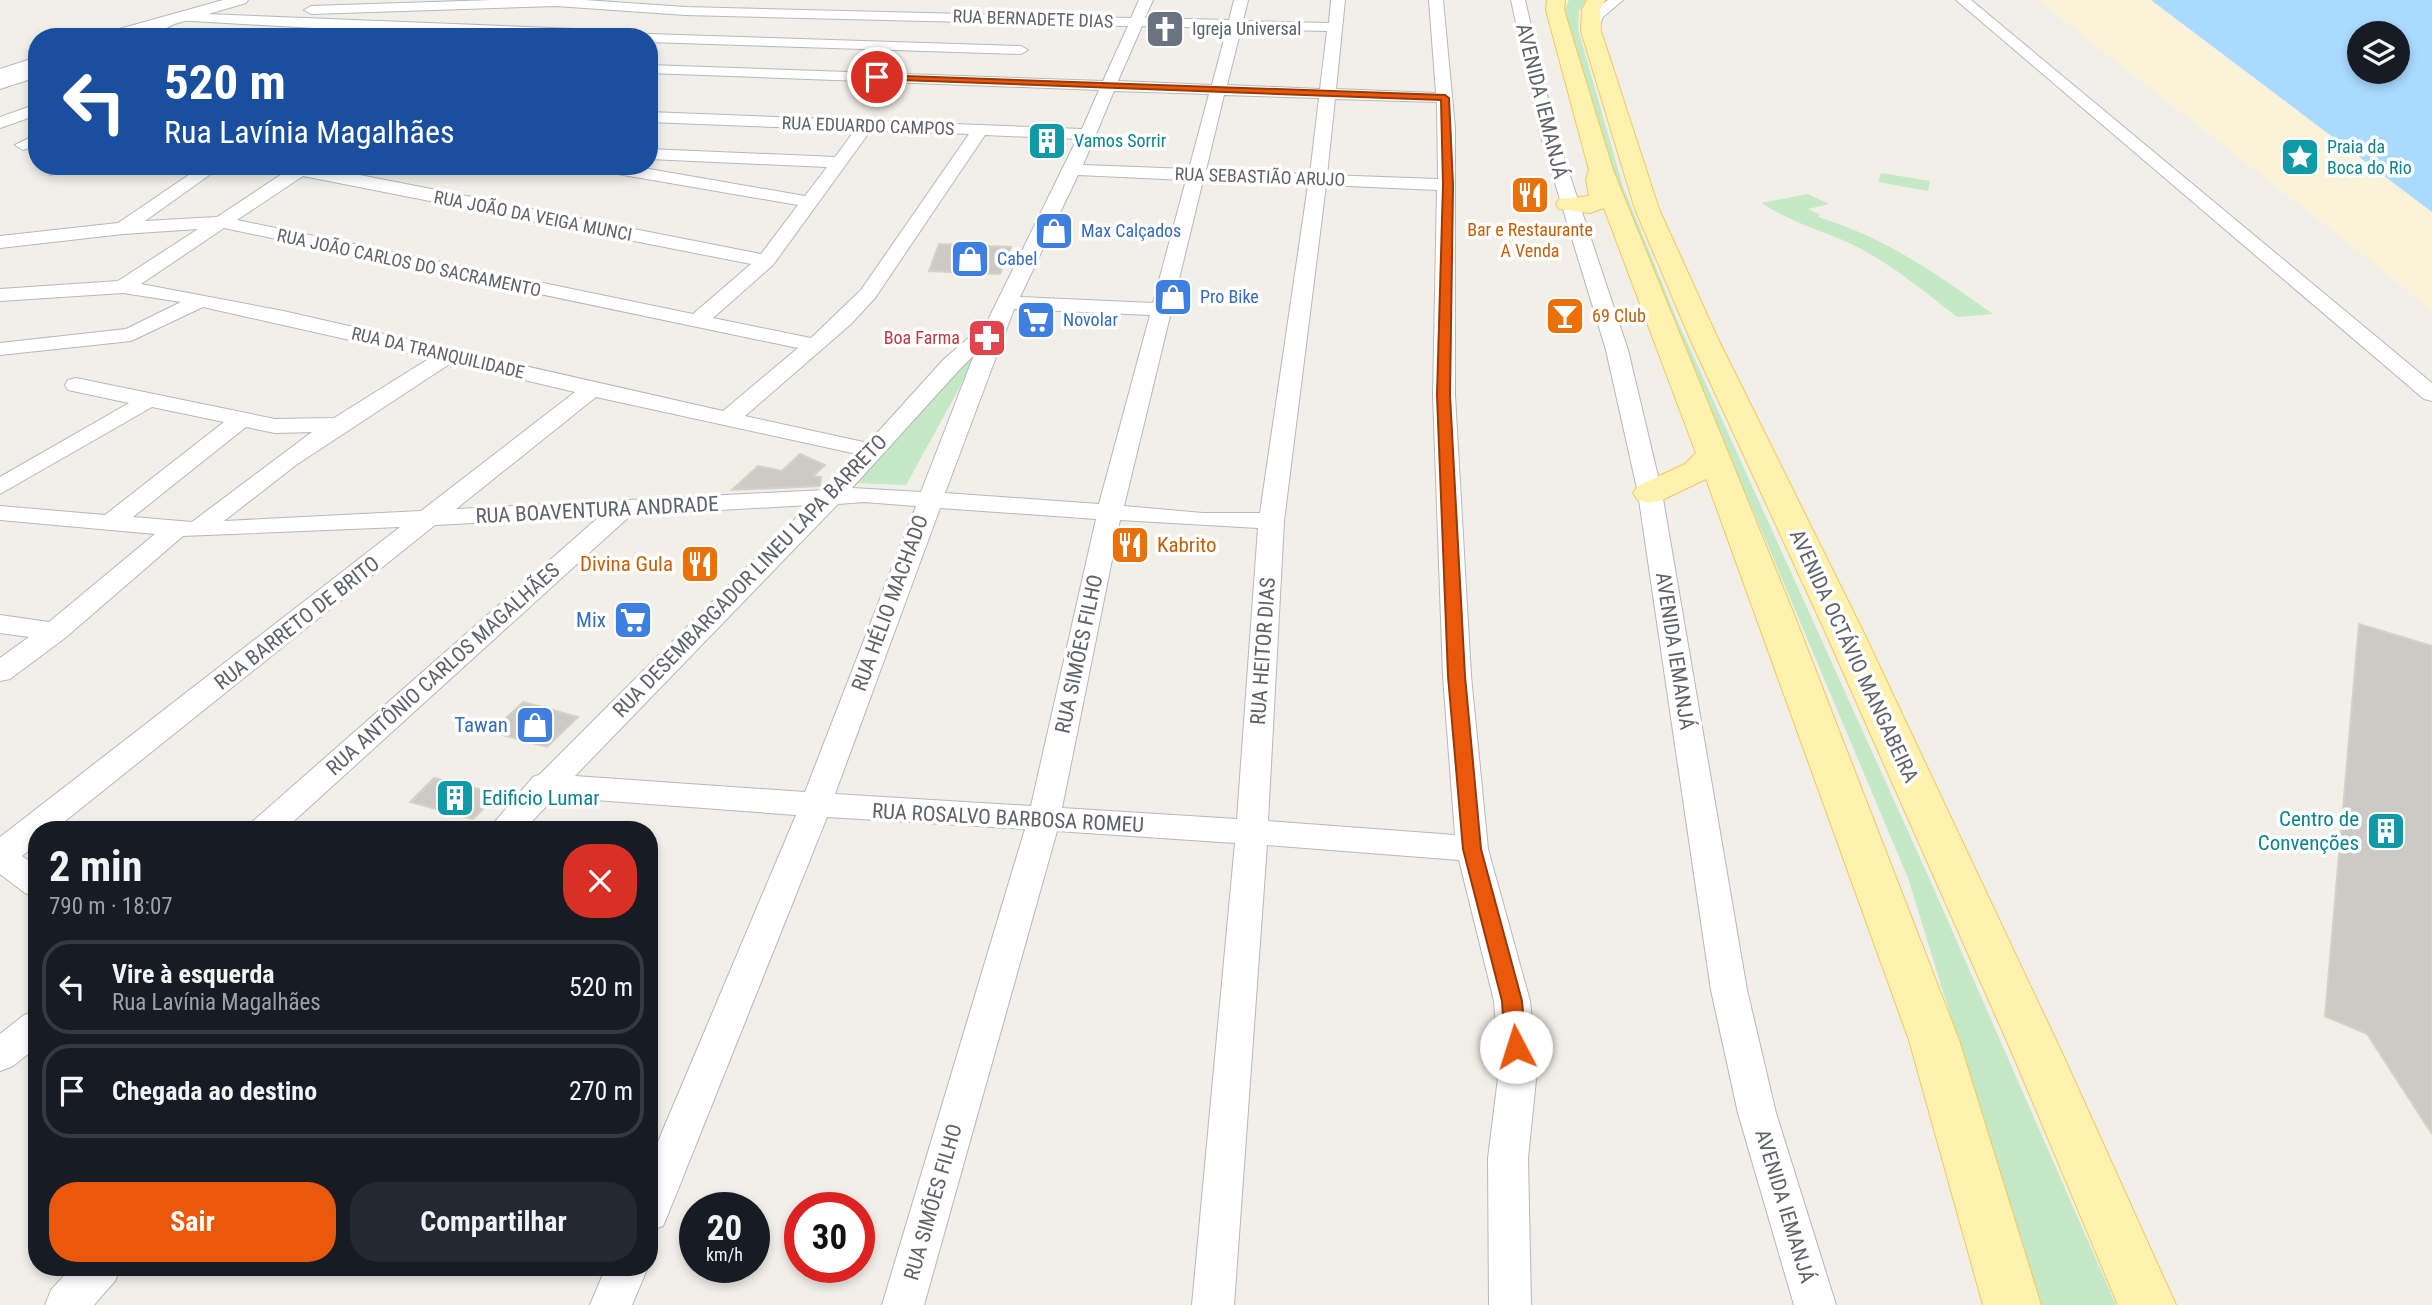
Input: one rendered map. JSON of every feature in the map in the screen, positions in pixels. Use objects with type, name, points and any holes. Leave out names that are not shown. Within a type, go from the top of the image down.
[{"type":"main road","points":[[1554,3],[1601,170],[1713,455],[1934,1040],[2012,1305]]},
{"type":"main road","name":"AVENIDA OCTÁVIO MANGABEIRA","points":[[1594,15],[1652,221],[1705,341],[1843,629],[2033,1043],[2147,1305]]},
{"type":"main road","points":[[1568,204],[1590,206],[1602,199],[1598,178],[1601,170]]},
{"type":"main road","points":[[1650,493],[1697,471],[1713,455]]},
{"type":"street","points":[[136,28],[178,13],[209,9],[240,0]]},
{"type":"street","points":[[658,31],[699,0]]},
{"type":"street","points":[[749,72],[815,0]]},
{"type":"street","points":[[912,16],[923,0]]},
{"type":"street","points":[[1013,66],[1048,0]]},
{"type":"street","name":"RUA HÉLIO MACHADO","points":[[658,1190],[814,807],[929,499],[1003,313],[1110,87],[1146,0]]},
{"type":"street","points":[[1436,0],[1445,98],[1448,185],[1444,395],[1457,676],[1472,849],[1512,1001],[1518,1070],[1508,1158],[1510,1305]]},
{"type":"street","name":"AVENIDA IEMANJÁ","points":[[1518,0],[1537,90],[1568,204],[1617,350],[1650,493],[1729,990],[1757,1113],[1815,1305]]},
{"type":"street","points":[[1594,15],[1616,0]]},
{"type":"street","points":[[1963,0],[2432,394]]},
{"type":"street","name":"RUA BERNADETE DIAS","points":[[311,10],[534,1],[685,11],[1138,22],[1238,12],[1337,14]]},
{"type":"street","name":"RUA SIMÕES FILHO","points":[[903,1305],[1044,820],[1109,514],[1238,12]]},
{"type":"street","points":[[154,28],[178,13],[304,26],[414,28]]},
{"type":"street","name":"RUA HEITOR DIAS","points":[[1213,1305],[1252,830],[1271,521],[1318,179],[1337,14]]},
{"type":"street","points":[[658,38],[775,43],[1013,66],[1110,87],[1445,98]]},
{"type":"street","points":[[0,75],[28,65]]},
{"type":"street","points":[[658,69],[749,72],[1013,66]]},
{"type":"street","points":[[0,84],[28,75]]},
{"type":"street","points":[[0,123],[28,112]]},
{"type":"street","name":"RUA EDUARDO CAMPOS","points":[[658,117],[1087,134]]},
{"type":"street","points":[[697,321],[766,261],[866,126]]},
{"type":"street","points":[[728,419],[844,320],[883,275],[980,131]]},
{"type":"street","points":[[658,154],[841,162]]},
{"type":"street","name":"RUA SEBASTIÃO ARUJO","points":[[1072,170],[1448,185]]},
{"type":"street","points":[[123,228],[201,175]]},
{"type":"street","points":[[123,286],[292,175]]},
{"type":"street","name":"RUA JOÃO DA VEIGA MUNCI","points":[[338,175],[766,261]]},
{"type":"street","points":[[653,175],[812,202]]},
{"type":"street","name":"RUA JOÃO CARLOS DO SACRAMENTO","points":[[0,242],[123,228],[221,222],[815,345]]},
{"type":"street","name":"RUA DA TRANQUILIDADE","points":[[0,295],[123,286],[201,300],[873,450]]},
{"type":"street","points":[[0,349],[131,335],[201,300]]},
{"type":"street","points":[[1003,313],[1160,309]]},
{"type":"street","name":"RUA DESEMBARGADOR LINEU LAPA BARRETO","points":[[512,821],[544,785],[832,496],[952,364],[1003,313]]},
{"type":"street","points":[[0,672],[260,477],[447,356]]},
{"type":"street","points":[[76,385],[241,420],[293,427],[341,424]]},
{"type":"street","name":"RUA BARRETO DE BRITO","points":[[45,821],[592,389]]},
{"type":"street","points":[[0,487],[149,400]]},
{"type":"street","points":[[110,523],[241,420]]},
{"type":"street","name":"RUA BOAVENTURA ANDRADE","points":[[0,513],[187,530],[429,520],[832,496],[929,499],[1109,514],[1271,521]]},
{"type":"street","name":"RUA ANTÔNIO CARLOS MAGALHÃES","points":[[273,821],[624,508]]},
{"type":"street","points":[[0,624],[55,632]]},
{"type":"street","name":"RUA ROSALVO BARBOSA ROMEU","points":[[544,785],[814,807],[1252,830],[1472,849]]},
{"type":"street","name":"RUA BARRETO DE BRITO","points":[[0,856],[28,834]]},
{"type":"street","points":[[0,856],[28,877]]},
{"type":"street","points":[[0,1055],[28,1033]]},
{"type":"street","points":[[66,1305],[92,1276]]},
{"type":"street","points":[[611,1305],[623,1276]]},
{"type":"green space","points":[[1569,0],[1586,0],[1579,11],[1578,29],[1623,187],[1677,320],[1930,880],[2116,1305],[2040,1305],[1908,878],[1753,510],[1667,320],[1615,187],[1568,28],[1565,9]]},
{"type":"green space","points":[[1881,173],[1930,181],[1928,191],[1878,182]]},
{"type":"green space","points":[[1808,194],[1829,204],[1808,209],[1820,215],[1818,217],[1866,235],[1910,258],[1993,314],[1957,317],[1875,257],[1761,203]]},
{"type":"green space","points":[[966,357],[976,358],[906,485],[854,483]]},
{"type":"sand","name":"Praia da Boca do Rio","points":[[2037,0],[2151,0],[2432,212],[2432,312],[2370,260]]},
{"type":"water","points":[[2151,0],[2432,0],[2432,212]]},
{"type":"building","name":"Cabel","points":[[939,244],[1011,247],[1000,274],[929,271]]},
{"type":"building","points":[[800,454],[825,465],[813,476],[821,477],[820,486],[732,490],[758,466],[782,471]]},
{"type":"building","name":"Centro de Convenções","points":[[2359,624],[2432,646],[2432,1134],[2367,1034],[2325,1016]]},
{"type":"building","name":"Tawan","points":[[523,702],[578,717],[547,747],[491,732]]},
{"type":"building","name":"Edificio Lumar","points":[[434,778],[499,794],[473,819],[410,802]]},
{"type":"place","name":"Igreja Universal","points":[[1165,29]]},
{"type":"place","name":"Vamos Sorrir","points":[[1047,141]]},
{"type":"place","name":"Praia da Boca do Rio","points":[[2300,157]]},
{"type":"place","name":"Bar e Restaurante A Venda","points":[[1530,195]]},
{"type":"place","name":"Max Calçados","points":[[1054,231]]},
{"type":"place","name":"Cabel","points":[[970,259]]},
{"type":"place","name":"Pro Bike","points":[[1173,297]]},
{"type":"place","name":"69 Club","points":[[1565,316]]},
{"type":"place","name":"Novolar","points":[[1036,320]]},
{"type":"place","name":"Boa Farma","points":[[987,338]]},
{"type":"place","name":"Kabrito","points":[[1130,545]]},
{"type":"place","name":"Divina Gula","points":[[700,564]]},
{"type":"place","name":"Mix","points":[[633,620]]},
{"type":"place","name":"Tawan","points":[[535,725]]},
{"type":"place","name":"Edificio Lumar","points":[[455,798]]},
{"type":"place","name":"Centro de Convenções","points":[[2386,831]]},
{"type":"route","points":[[877,77],[1445,98],[1448,185],[1443,335],[1444,395],[1457,676],[1472,849],[1512,1001],[1516,1047]]}]
